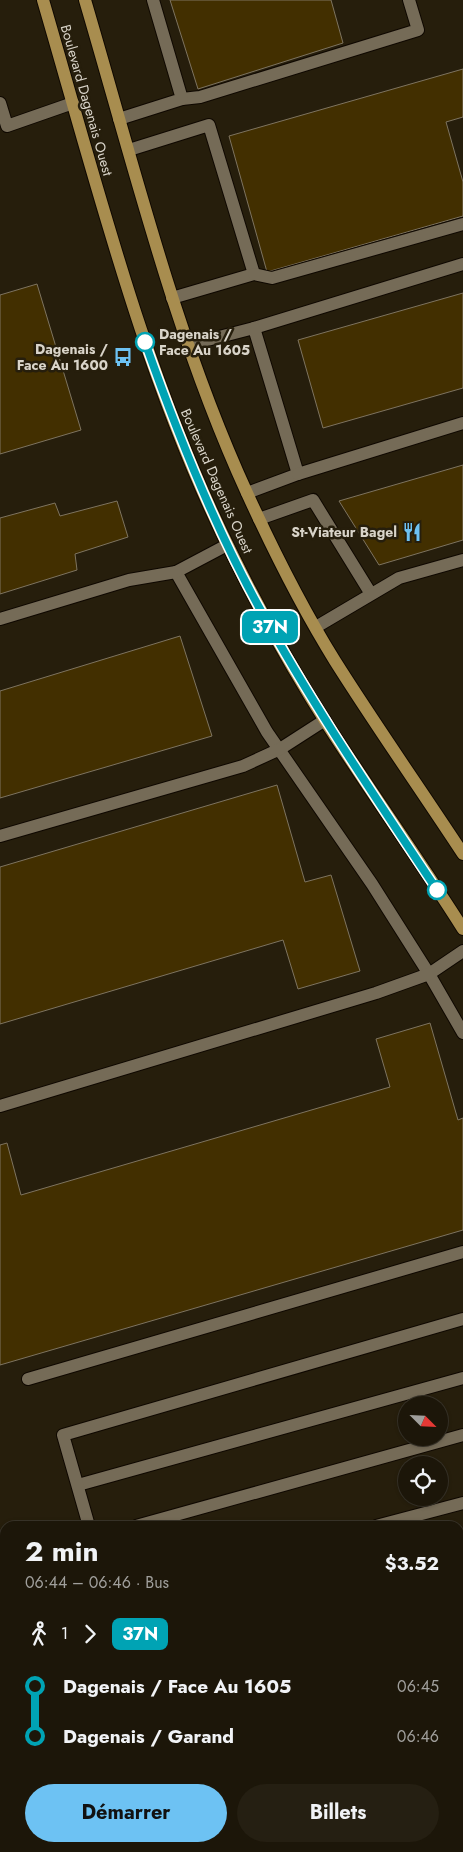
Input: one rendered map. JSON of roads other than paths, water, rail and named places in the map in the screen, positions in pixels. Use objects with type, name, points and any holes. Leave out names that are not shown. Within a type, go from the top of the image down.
[{"type":"main road","name":"Boulevard Dagenais Ouest","points":[[42,0],[134,310],[156,377],[186,452],[228,546],[274,634],[324,720],[463,929]]},
{"type":"main road","name":"Boulevard Dagenais Ouest","points":[[85,0],[172,298],[218,424],[247,493],[316,627],[376,724],[463,854]]},
{"type":"lane","points":[[153,0],[182,99]]},
{"type":"lane","points":[[119,119],[182,99],[200,97],[418,30],[409,0]]},
{"type":"lane","points":[[0,103],[3,128],[73,103]]},
{"type":"lane","points":[[129,150],[209,125],[254,274]]},
{"type":"lane","points":[[172,298],[254,274],[272,278],[463,224]]},
{"type":"lane","points":[[188,345],[254,328],[463,264]]},
{"type":"lane","points":[[254,328],[298,474]]},
{"type":"lane","points":[[247,493],[298,474],[463,423]]},
{"type":"lane","points":[[259,519],[313,500],[371,594]]},
{"type":"lane","points":[[0,619],[129,580],[176,572],[228,546]]},
{"type":"lane","points":[[316,627],[399,578],[463,560]]},
{"type":"lane","points":[[176,572],[262,724],[372,884],[429,974],[463,1034]]},
{"type":"lane","points":[[0,836],[243,766],[280,749],[324,720]]},
{"type":"lane","points":[[0,1106],[376,993],[429,974],[463,951]]},
{"type":"lane","points":[[28,1379],[463,1252]]},
{"type":"lane","points":[[88,1521],[63,1435],[463,1319]]},
{"type":"lane","points":[[78,1486],[463,1378]]},
{"type":"lane","points":[[154,1521],[463,1435]]},
{"type":"lane","points":[[395,1521],[463,1503]]},
{"type":"place","name":"Dagenais / Face Au 1605","points":[[145,342]]},
{"type":"place","name":"Dagenais / Face Au 1600","points":[[123,357]]},
{"type":"place","name":"St-Viateur Bagel","points":[[412,532]]}]
